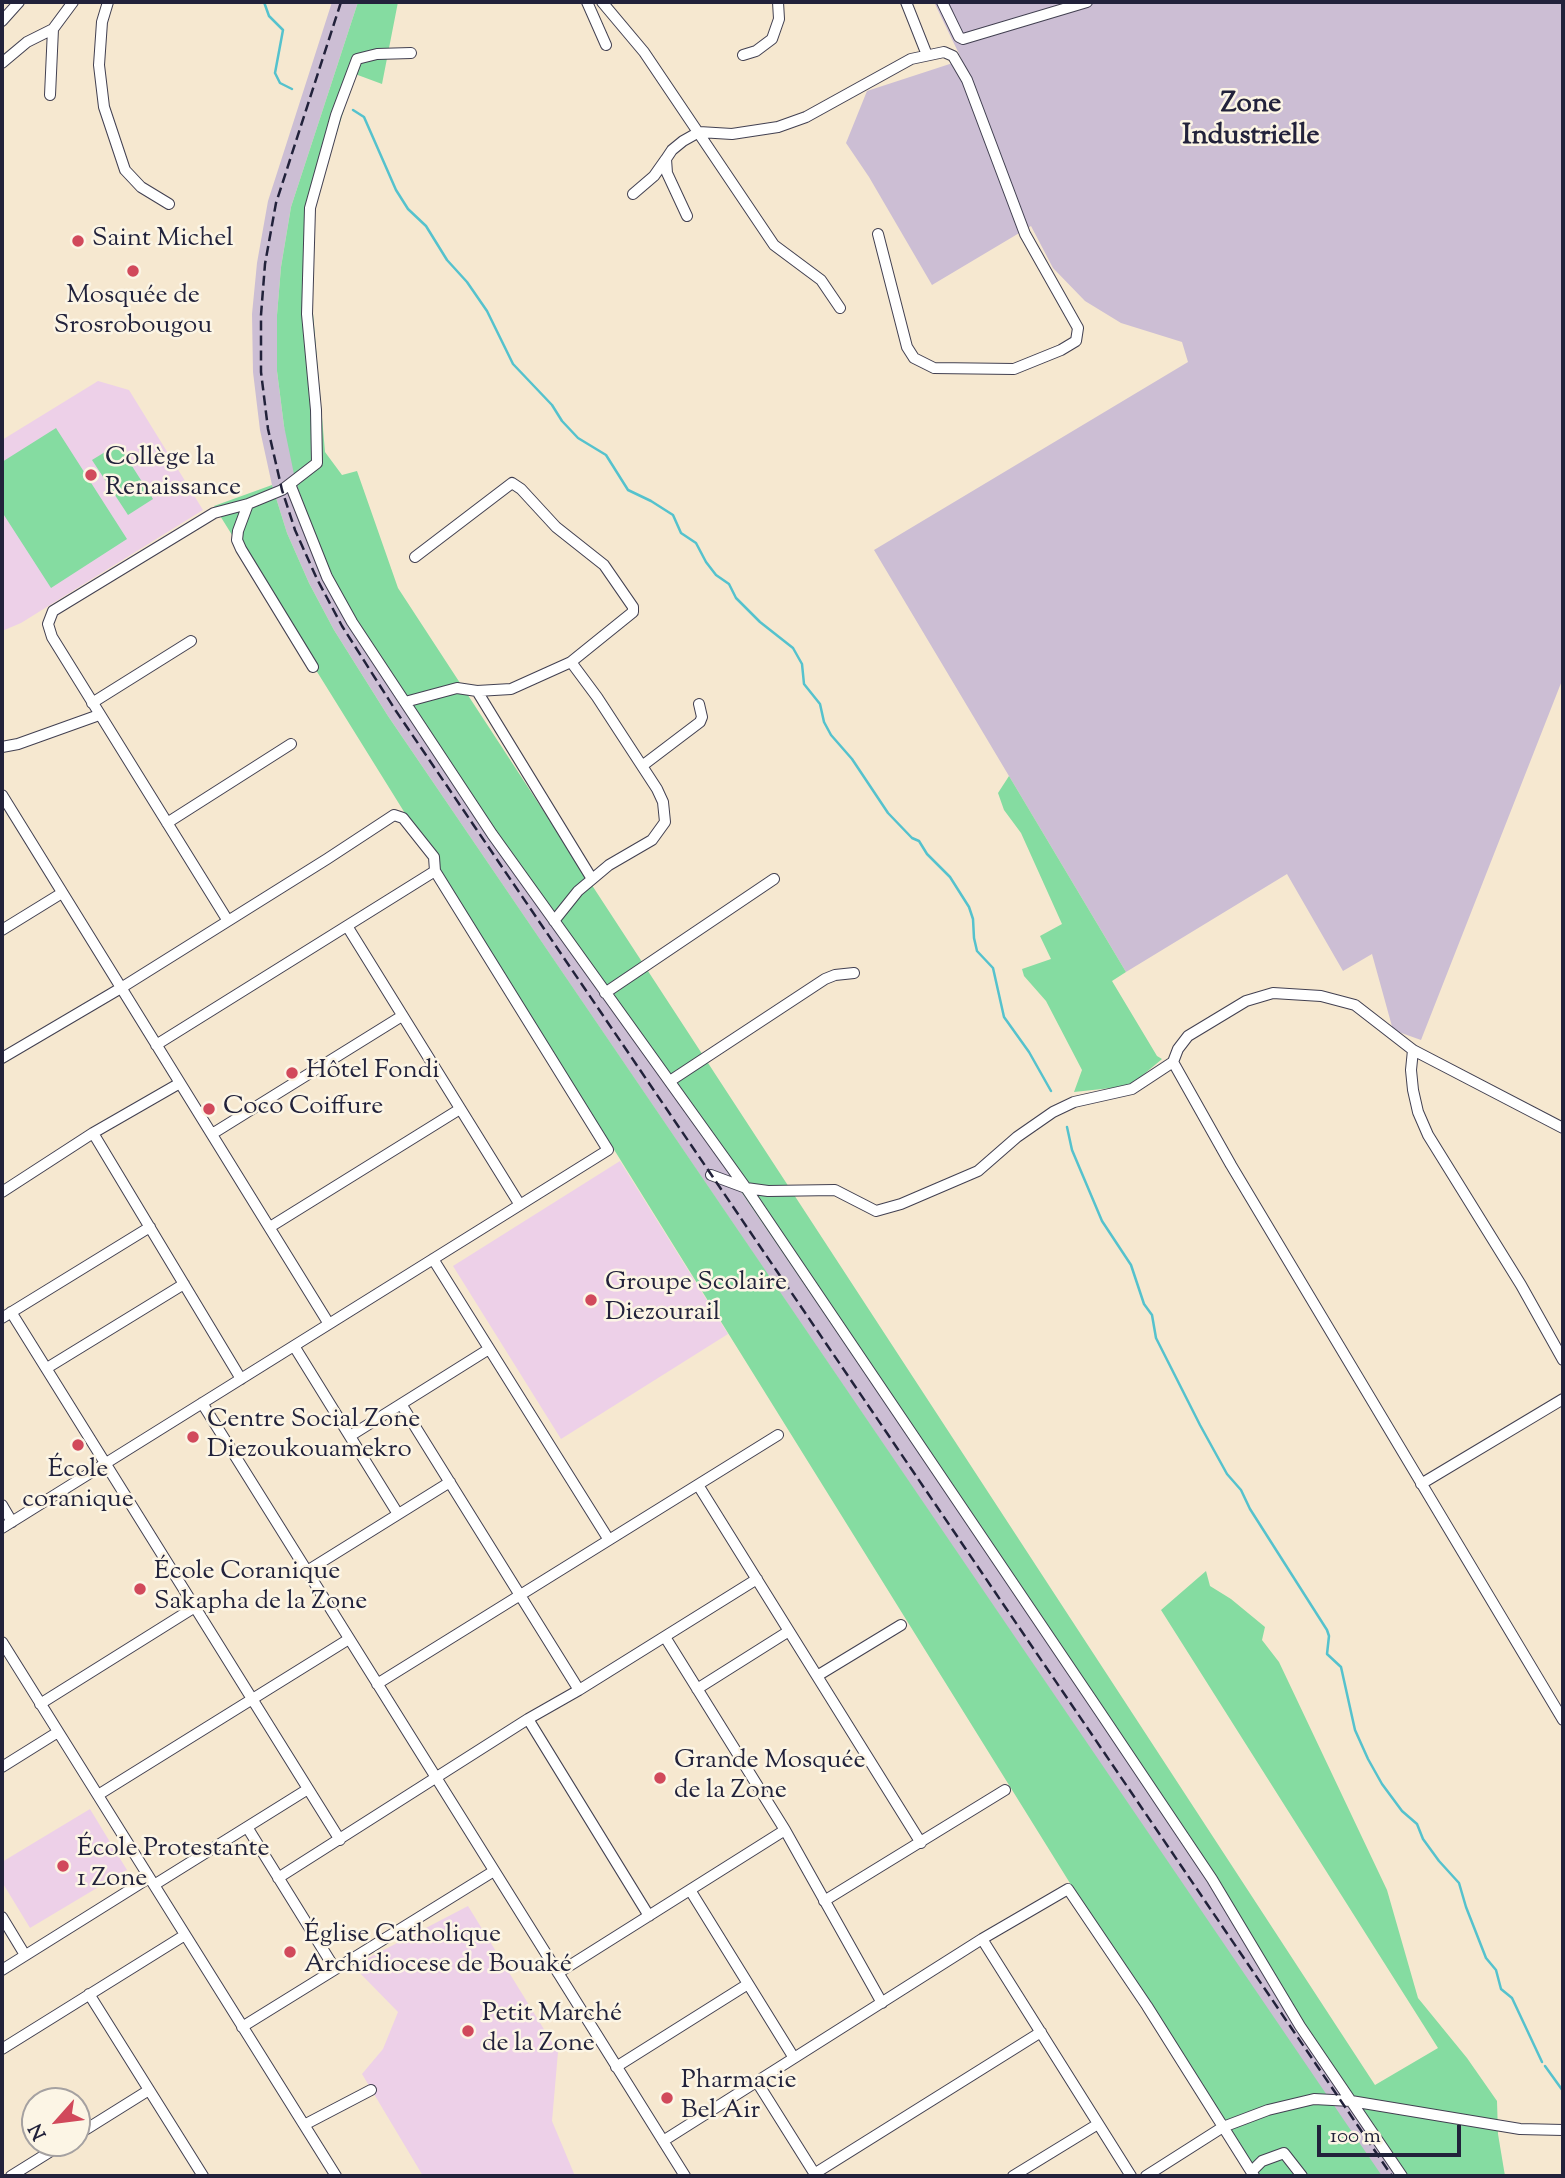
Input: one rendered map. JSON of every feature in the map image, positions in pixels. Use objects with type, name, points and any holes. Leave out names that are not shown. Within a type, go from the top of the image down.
[{"type":"street","points":[[2,21],[19,2]]},
{"type":"street","points":[[2,63],[27,42],[53,29],[73,2]]},
{"type":"street","points":[[107,2],[102,22],[99,65],[107,117],[125,170],[141,187],[169,204]]},
{"type":"street","points":[[587,2],[606,45]]},
{"type":"street","points":[[602,2],[644,52],[774,245],[821,280],[840,308]]},
{"type":"street","points":[[744,55],[756,51],[772,39],[779,19],[778,2]]},
{"type":"street","points":[[906,2],[927,55]]},
{"type":"street","points":[[942,2],[961,38],[1087,2]]},
{"type":"street","points":[[50,95],[53,29]]},
{"type":"street","points":[[633,194],[654,176],[672,150],[699,132],[732,134],[778,127],[806,117],[873,78],[911,60],[944,52],[953,56],[967,80],[1025,234],[1078,328],[1076,341],[1014,369],[933,368],[914,358],[907,347],[878,234]]},
{"type":"street","points":[[228,921],[99,715],[52,637],[48,624],[53,611],[214,513],[248,504],[282,490],[317,463],[316,410],[307,314],[310,208],[323,158],[357,59],[377,54],[411,53]]},
{"type":"street","points":[[666,159],[667,173],[687,216]]},
{"type":"street","points":[[405,702],[457,688],[477,691],[511,689],[571,662],[633,612],[633,607],[604,565],[541,513],[521,489],[512,483],[415,557]]},
{"type":"street","points":[[290,484],[327,577],[352,622],[492,834],[746,1188],[1212,1879],[1300,2026],[1402,2176]]},
{"type":"street","points":[[248,504],[237,540],[313,667]]},
{"type":"street","points":[[92,703],[191,641]]},
{"type":"street","points":[[554,921],[578,891],[610,865],[652,840],[665,822],[663,802],[642,766],[571,662]]},
{"type":"street","points":[[477,691],[592,879]]},
{"type":"street","points":[[642,766],[700,722],[702,717],[699,704]]},
{"type":"street","points":[[2,747],[18,744],[99,715]]},
{"type":"street","points":[[167,823],[290,744]]},
{"type":"street","points":[[2,796],[330,1324]]},
{"type":"street","points":[[2,1058],[121,988],[394,815],[403,818],[434,857],[435,872],[608,1150],[2,1528]]},
{"type":"street","points":[[156,1045],[435,872]]},
{"type":"street","points":[[605,993],[774,879]]},
{"type":"street","points":[[2,930],[62,893]]},
{"type":"street","points":[[347,926],[520,1205]]},
{"type":"street","points":[[670,1081],[825,979],[853,973]]},
{"type":"street","points":[[711,1175],[746,1188],[768,1191],[828,1189],[840,1192],[876,1211],[901,1204],[978,1171],[1017,1137],[1074,1102],[1132,1089],[1173,1062],[1178,1049],[1188,1036],[1246,1001],[1273,993],[1321,996],[1355,1005],[1413,1050],[1563,1128]]},
{"type":"street","points":[[212,1134],[402,1016]]},
{"type":"street","points":[[1413,1050],[1413,1090],[1418,1112],[1428,1135],[1521,1285],[1563,1360]]},
{"type":"street","points":[[1173,1062],[1563,1720]]},
{"type":"street","points":[[2,1192],[93,1133],[180,1083]]},
{"type":"street","points":[[270,1227],[460,1109]]},
{"type":"street","points":[[93,1133],[242,1379]]},
{"type":"street","points":[[2,1318],[150,1227]]},
{"type":"street","points":[[433,1259],[609,1540]]},
{"type":"street","points":[[47,1368],[184,1284]]},
{"type":"street","points":[[11,1312],[340,1840]]},
{"type":"street","points":[[294,1346],[398,1514]]},
{"type":"street","points":[[350,1436],[489,1349]]},
{"type":"street","points":[[1421,1483],[1563,1399]]},
{"type":"street","points":[[202,1403],[685,2176]]},
{"type":"street","points":[[401,1404],[579,1690]]},
{"type":"street","points":[[377,1685],[778,1435]]},
{"type":"street","points":[[307,1571],[450,1482]]},
{"type":"street","points":[[698,1485],[921,1843]]},
{"type":"street","points":[[2,1505],[12,1522]]},
{"type":"street","points":[[278,1878],[528,1719],[757,1580]]},
{"type":"street","points":[[40,1704],[195,1607]]},
{"type":"street","points":[[817,1676],[901,1625]]},
{"type":"street","points":[[697,1689],[789,1631]]},
{"type":"street","points":[[665,1637],[785,1830],[882,2003]]},
{"type":"street","points":[[98,1796],[349,1639]]},
{"type":"street","points":[[2,1642],[304,2125],[332,2175]]},
{"type":"street","points":[[528,1719],[649,1916]]},
{"type":"street","points":[[2,1767],[58,1732]]},
{"type":"street","points":[[2,1970],[308,1789]]},
{"type":"street","points":[[824,1901],[1005,1790]]},
{"type":"street","points":[[247,1827],[335,1969]]},
{"type":"street","points":[[558,1973],[785,1830]]},
{"type":"street","points":[[243,2027],[494,1871]]},
{"type":"street","points":[[663,2141],[982,1939],[1066,1889],[1071,1890],[1253,2174],[1262,2161],[1284,2153],[1302,2176]]},
{"type":"street","points":[[690,1890],[794,2058]]},
{"type":"street","points":[[2,1917],[25,1955]]},
{"type":"street","points":[[2,2049],[185,1935]]},
{"type":"street","points":[[982,1939],[1131,2176]]},
{"type":"street","points":[[616,2067],[748,1984]]},
{"type":"street","points":[[89,1994],[203,2176]]},
{"type":"street","points":[[757,2082],[815,2175],[1041,2032]]},
{"type":"street","points":[[91,2126],[149,2090]]},
{"type":"street","points":[[304,2125],[371,2090]]},
{"type":"street","points":[[1146,2176],[1223,2127],[1287,2104],[1314,2099],[1351,2101],[1520,2129],[1563,2130]]},
{"type":"street","points":[[1013,2176],[1098,2123]]},
{"type":"street","points":[[11,2176],[42,2157]]},
{"type":"shaded area","points":[[332,2],[358,2],[291,207],[281,267],[277,315],[277,371],[284,426],[331,573],[355,618],[409,703],[1407,2176],[1381,2176],[388,716],[334,630],[309,583],[287,533],[272,485],[260,430],[253,372],[252,314],[257,263],[268,201]]},
{"type":"shaded area","points":[[934,2],[1563,2],[1563,678],[1421,1040],[1393,1030],[1372,954],[1343,971],[1287,874],[1126,972],[874,550],[1188,362],[1182,342],[1121,323],[1085,301],[1053,268],[1031,226],[932,285],[846,143],[867,91],[962,60]]},
{"type":"shaded area","name":"Collège la Renaissance","points":[[98,381],[129,390],[203,510],[21,623],[2,631],[2,440]]},
{"type":"shaded area","name":"Groupe Scolaire Diezourail","points":[[620,1161],[728,1334],[561,1439],[453,1266]]},
{"type":"shaded area","name":"École Protestante 1 Zone","points":[[90,1809],[127,1870],[30,1928],[2,1882],[2,1862]]},
{"type":"shaded area","name":"Petit Marché de la Zone","points":[[468,1906],[558,2052],[552,2121],[575,2176],[423,2176],[362,2074],[383,2049],[398,2012],[353,1966]]},
{"type":"green space","points":[[358,2],[398,2],[382,84],[355,74],[311,216],[311,290],[325,452],[342,475],[357,471],[398,588],[1375,2085],[1438,2048],[1161,1610],[1206,1571],[1210,1586],[1231,1599],[1265,1627],[1262,1640],[1279,1662],[1387,1890],[1418,1998],[1467,2058],[1497,2101],[1498,2134],[1505,2176],[1407,2176],[409,703],[355,618],[331,573],[295,479],[284,426],[277,371],[277,315],[281,267],[291,207]]},
{"type":"green space","points":[[56,428],[127,539],[51,588],[2,512],[2,462]]},
{"type":"green space","points":[[118,444],[153,499],[128,515],[92,460]]},
{"type":"green space","points":[[272,485],[287,533],[309,583],[334,630],[388,716],[1382,2176],[1252,2176],[214,506]]},
{"type":"green space","points":[[1009,776],[1126,972],[1112,981],[1157,1056],[1162,1059],[1130,1086],[1074,1092],[1082,1070],[1046,1001],[1024,976],[1022,969],[1051,959],[1040,936],[1062,924],[1021,833],[1004,810],[998,793]]},
{"type":"waterway","points":[[264,2],[269,16],[283,30],[275,73],[280,83],[292,89]]},
{"type":"waterway","points":[[353,110],[364,117],[396,190],[408,209],[426,226],[447,260],[467,282],[487,311],[513,364],[552,405],[578,438],[606,455],[628,490],[673,515],[681,533],[696,543],[706,562],[716,575],[729,584],[736,598],[760,622],[793,648],[802,664],[804,684],[820,704],[824,722],[831,735],[852,759],[888,813],[912,838],[919,841],[927,854],[950,877],[969,907],[977,951],[993,968],[1004,1017],[1029,1052],[1051,1091]]},
{"type":"waterway","points":[[1067,1127],[1072,1150],[1102,1221],[1131,1265],[1144,1304],[1152,1315],[1156,1338],[1200,1425],[1227,1474],[1241,1490],[1250,1509],[1327,1630],[1327,1654],[1341,1667],[1355,1730],[1368,1759],[1382,1784],[1402,1811],[1417,1824],[1423,1839],[1459,1883],[1486,1958],[1496,1970],[1501,1989],[1512,1998],[1542,2062]]},
{"type":"waterway","points":[[1545,2066],[1563,2091]]},
{"type":"railway","points":[[341,2],[276,203],[265,264],[261,315],[261,372],[268,429],[282,490],[295,530],[317,579],[342,626],[396,711],[1392,2176]]},
{"type":"place","name":"Saint Michel","points":[[78,241]]},
{"type":"place","name":"Mosquée de Srosrobougou","points":[[133,271]]},
{"type":"place","name":"Collège la Renaissance","points":[[91,475]]},
{"type":"place","name":"Hôtel Fondi","points":[[292,1073]]},
{"type":"place","name":"Coco Coiffure","points":[[209,1109]]},
{"type":"place","name":"Groupe Scolaire Diezourail","points":[[591,1300]]},
{"type":"place","name":"Centre Social Zone Diezoukouamekro","points":[[193,1437]]},
{"type":"place","name":"École coranique","points":[[78,1445]]},
{"type":"place","name":"École Coranique Sakapha de la Zone","points":[[140,1589]]},
{"type":"place","name":"Grande Mosquée de la Zone","points":[[660,1778]]},
{"type":"place","name":"École Protestante 1 Zone","points":[[63,1866]]},
{"type":"place","name":"Église Catholique Archidiocese de Bouaké","points":[[290,1952]]},
{"type":"place","name":"Petit Marché de la Zone","points":[[468,2031]]},
{"type":"place","name":"Pharmacie Bel Air","points":[[667,2098]]},
{"type":"district","name":"Zone Industrielle","points":[[1251,122]]}]
